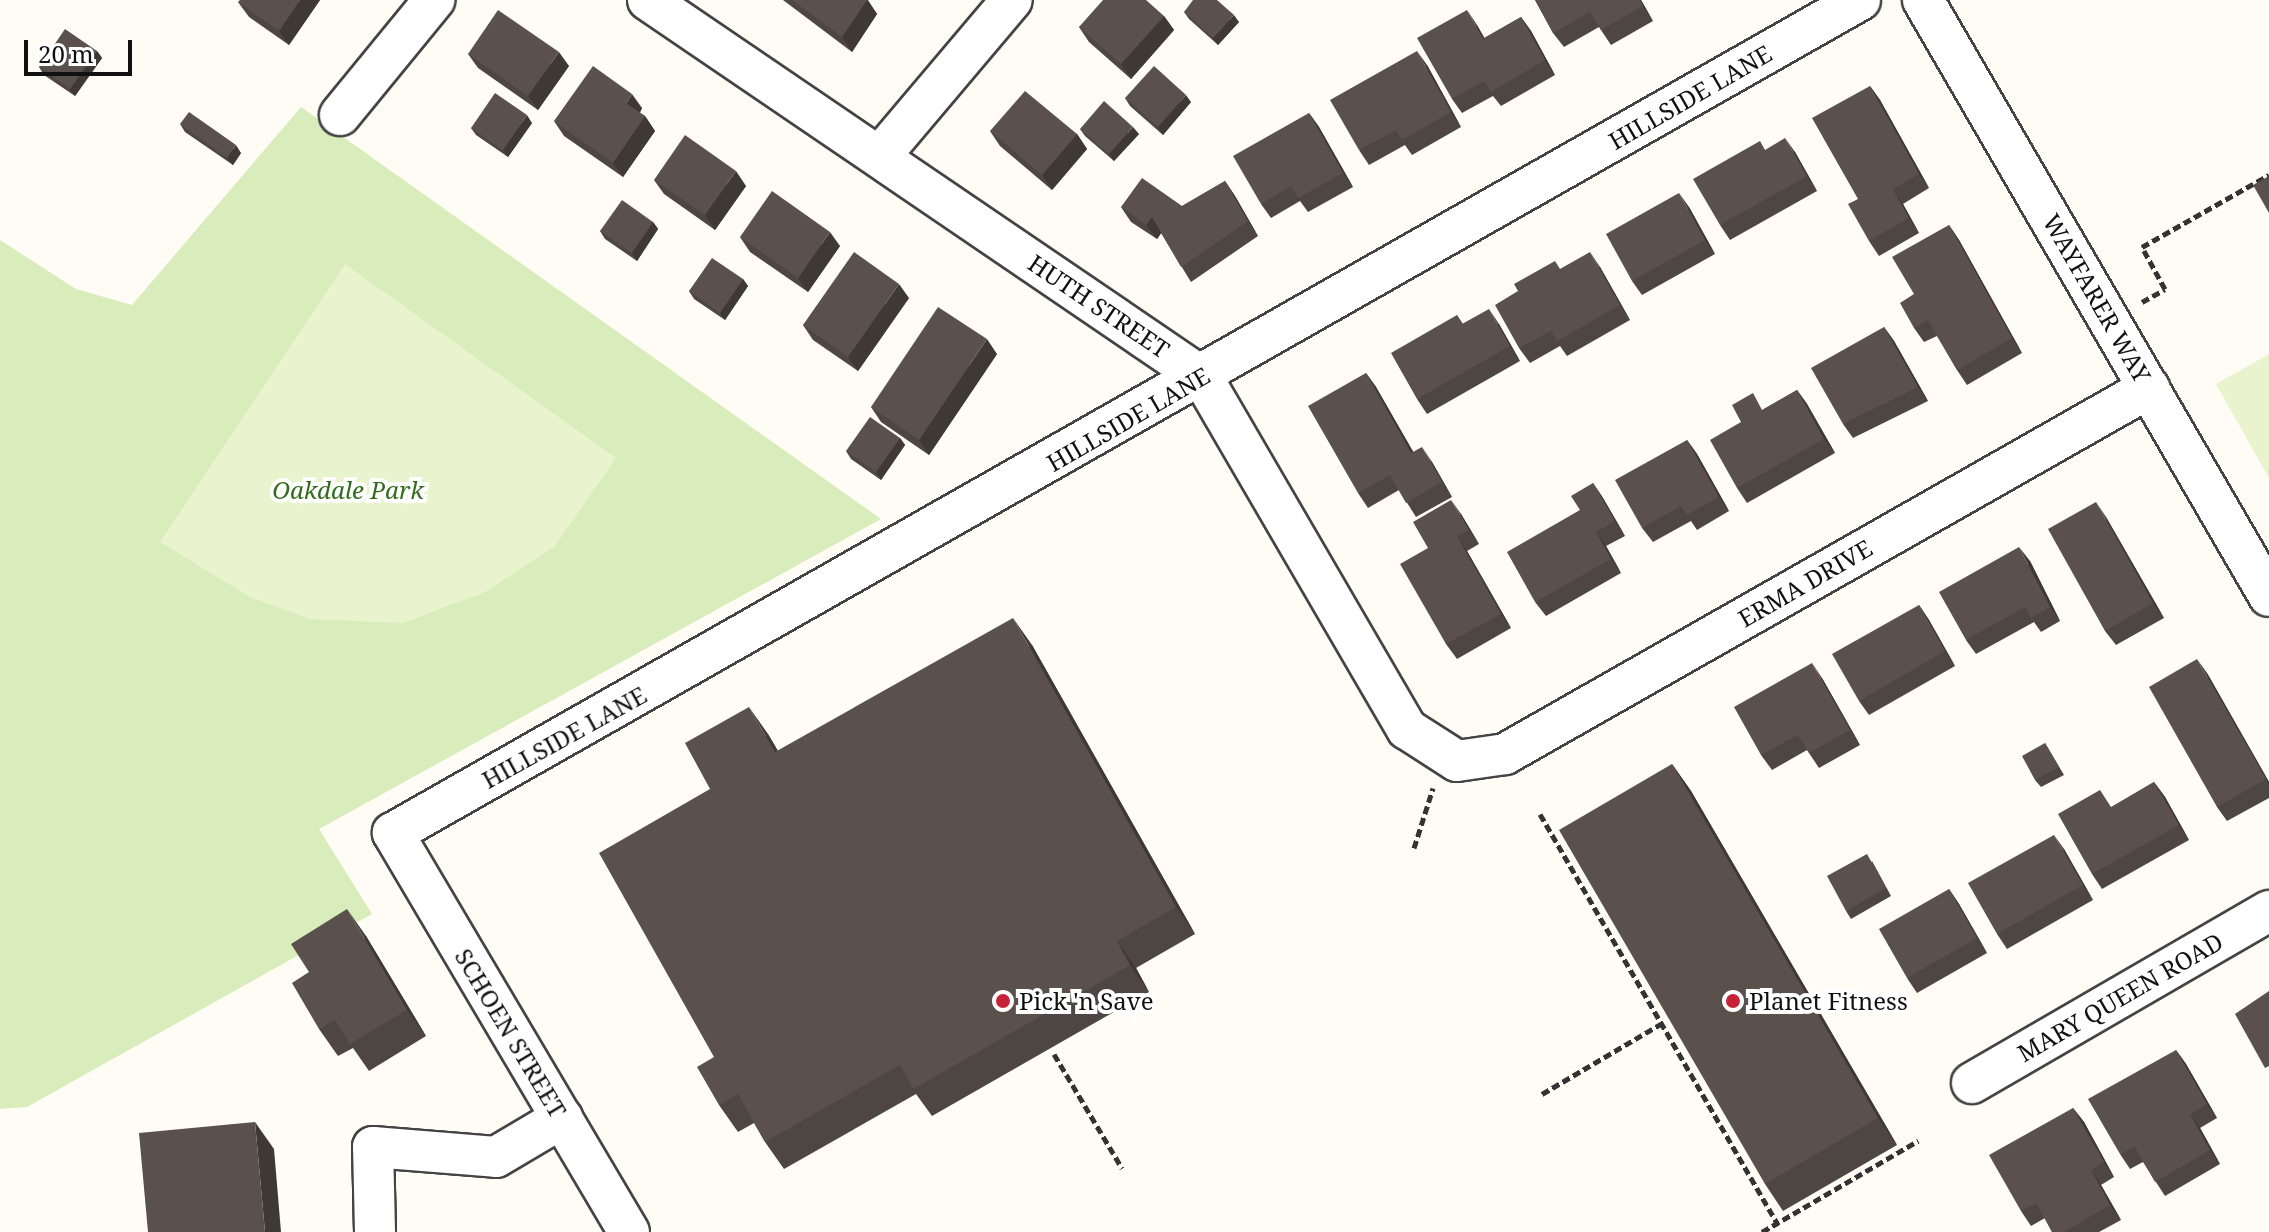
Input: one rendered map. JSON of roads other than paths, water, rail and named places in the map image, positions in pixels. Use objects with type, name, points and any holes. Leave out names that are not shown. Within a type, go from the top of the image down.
[{"type":"street","points":[[340,115],[434,0]]},
{"type":"street","name":"HUTH STREET","points":[[648,0],[1202,377],[1407,729],[1450,759]]},
{"type":"street","points":[[880,156],[1012,0]]},
{"type":"street","name":"HILLSIDE LANE","points":[[393,833],[1202,377],[1860,0]]},
{"type":"street","name":"WAYFARER WAY","points":[[1923,0],[2269,596]]},
{"type":"street","name":"ERMA DRIVE","points":[[1450,759],[1505,754],[2149,388]]},
{"type":"street","name":"SCHOEN STREET","points":[[393,833],[562,1118],[623,1230]]},
{"type":"street","name":"MARY QUEEN ROAD","points":[[1972,1083],[2269,911]]},
{"type":"street","points":[[375,1232],[373,1147],[496,1157],[562,1118]]},
{"type":"place","name":"Pick 'n Save","points":[[1003,1001]]},
{"type":"place","name":"Planet Fitness","points":[[1733,1001]]},
{"type":"park label","name":"Oakdale Park","points":[[348,490]]}]
